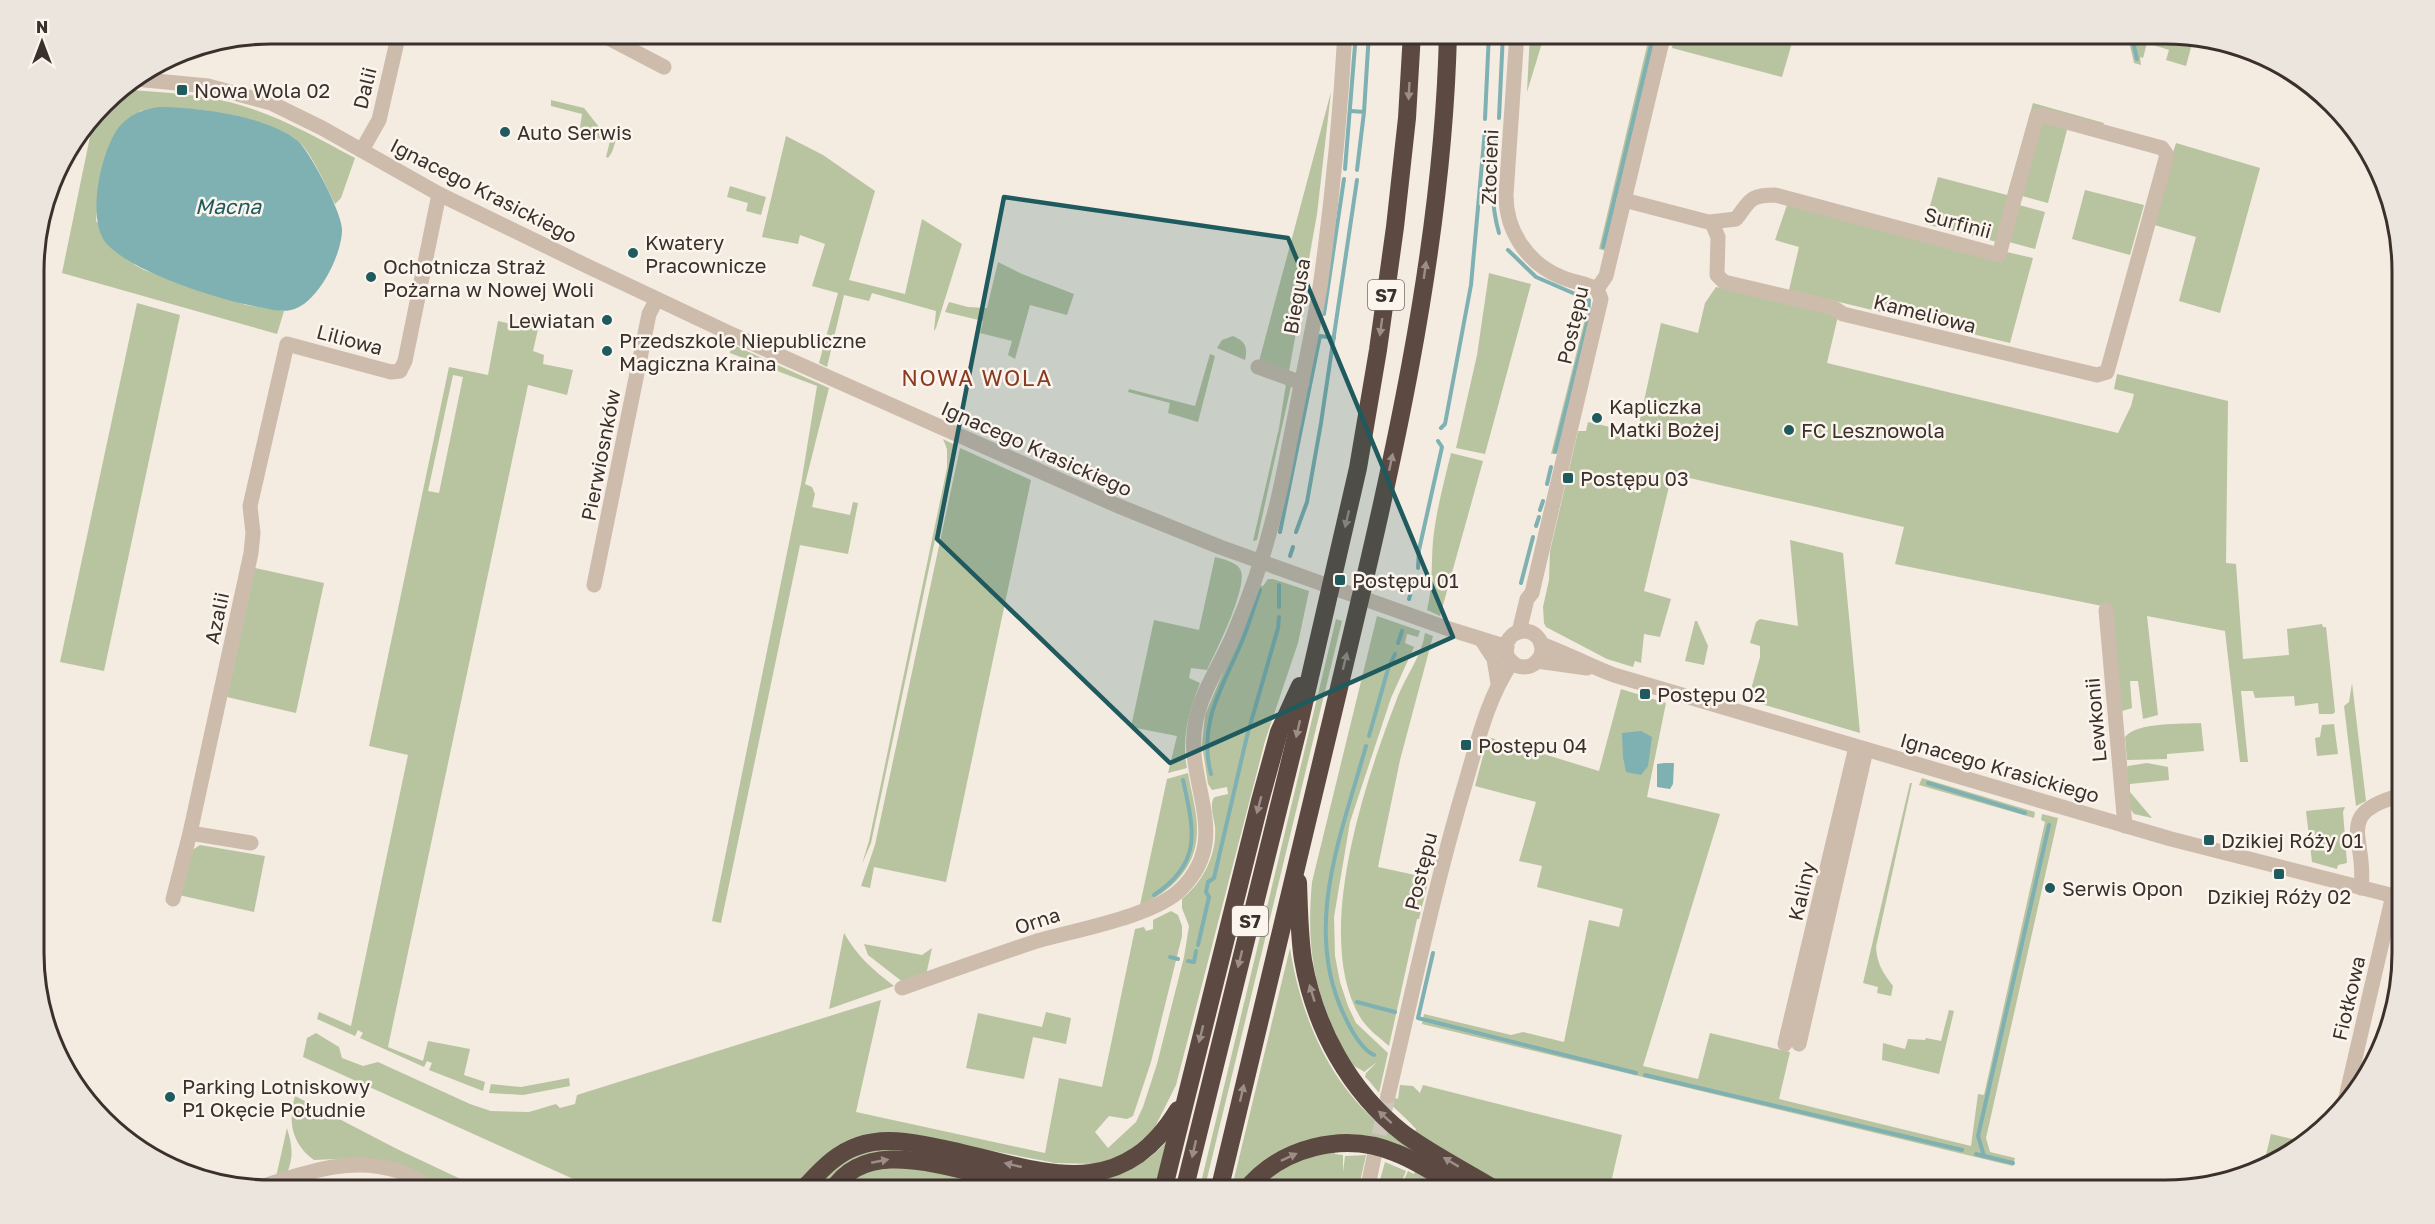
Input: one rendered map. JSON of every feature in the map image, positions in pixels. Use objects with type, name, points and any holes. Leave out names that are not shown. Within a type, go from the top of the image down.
[{"type":"highway","name":"S7","points":[[1187,1180],[1316,652],[1358,468],[1380,339],[1407,118],[1411,44]]},
{"type":"highway","name":"S7","points":[[1222,1180],[1354,624],[1393,449],[1422,294],[1443,127],[1447,44]]},
{"type":"highway","points":[[1166,1180],[1279,732],[1316,652]]},
{"type":"highway","points":[[1297,861],[1303,960],[1322,1024],[1337,1057],[1365,1097],[1395,1126],[1415,1141],[1480,1180]]},
{"type":"highway","points":[[813,1180],[842,1153],[860,1145],[890,1142],[910,1142],[1053,1174],[1099,1173],[1139,1155],[1155,1142],[1185,1098]]},
{"type":"highway","points":[[1255,1180],[1263,1171],[1292,1155],[1314,1147],[1344,1143],[1373,1146],[1395,1152],[1445,1180]]},
{"type":"highway","points":[[841,1180],[846,1174],[876,1161],[896,1159],[921,1161],[1005,1180]]},
{"type":"street","name":"Dalii","points":[[362,150],[379,120],[396,44]]},
{"type":"street","points":[[619,44],[664,68]]},
{"type":"street","name":"Biegusa","points":[[1181,890],[1196,871],[1207,841],[1206,821],[1193,746],[1197,712],[1232,638],[1261,561],[1275,513],[1302,383],[1319,290],[1332,197],[1344,44]]},
{"type":"street","name":"Złocieni","points":[[1516,44],[1506,195],[1512,228],[1520,244],[1539,264],[1559,277],[1597,289]]},
{"type":"street","name":"Postępu","points":[[1519,632],[1527,599],[1532,593],[1601,299],[1597,289],[1605,279],[1661,44]]},
{"type":"street","name":"Ignacego Krasickiego","points":[[148,80],[208,86],[250,96],[298,116],[439,194],[657,299],[1116,506],[1261,561],[1507,647]]},
{"type":"street","name":"Surfinii","points":[[1710,222],[1736,219],[1750,200],[1775,195],[1999,255],[2037,116],[2041,115],[2101,131]]},
{"type":"street","name":"Kameliowa","points":[[1710,222],[1714,225],[1718,237],[1717,274],[1724,282],[1834,308],[1854,317],[2097,375],[2106,372],[2166,152],[2162,148],[2101,131]]},
{"type":"street","name":"Liliowa","points":[[287,344],[392,372],[399,371],[405,361],[439,194]]},
{"type":"street","points":[[1624,200],[1710,222]]},
{"type":"street","name":"Pierwiosnków","points":[[594,585],[649,314],[657,299]]},
{"type":"street","name":"Azalii","points":[[173,899],[190,833],[251,553],[253,532],[250,506],[287,344]]},
{"type":"street","points":[[1258,367],[1302,383]]},
{"type":"street","name":"Postępu","points":[[1532,593],[1535,602],[1532,621],[1538,639]]},
{"type":"street","name":"Lewkonii","points":[[2106,610],[2125,826]]},
{"type":"street","points":[[1519,632],[1527,632],[1538,639],[1541,653],[1537,661],[1531,666],[1523,667],[1512,662],[1507,653],[1511,637],[1519,632]]},
{"type":"street","points":[[1482,639],[1494,659],[1498,683]]},
{"type":"street","name":"Ignacego Krasickiego","points":[[1538,639],[1583,660],[1590,667]]},
{"type":"street","name":"Ignacego Krasickiego","points":[[1537,661],[1580,669],[1590,667],[2125,826],[2256,862],[2392,895]]},
{"type":"street","name":"Postępu","points":[[1388,1096],[1453,825],[1498,683],[1512,662]]},
{"type":"street","name":"Kaliny","points":[[1792,1044],[1861,748]]},
{"type":"street","points":[[2361,888],[2357,832],[2359,817],[2370,806],[2392,798]]},
{"type":"street","points":[[190,833],[251,843]]},
{"type":"street","name":"Orna","points":[[902,988],[1032,943],[1133,915],[1158,905],[1181,890]]},
{"type":"street","name":"Fiołkowa","points":[[2349,1085],[2392,916]]},
{"type":"street","points":[[1369,1180],[1374,1157]]},
{"type":"street","points":[[285,1180],[335,1166],[360,1165],[383,1168],[417,1180]]},
{"type":"highlighted area","points":[[1004,197],[1288,238],[1453,637],[1170,763],[937,539]]},
{"type":"green space","points":[[1529,44],[1542,44],[1527,92]]},
{"type":"green space","points":[[1647,44],[1655,44],[1606,251],[1599,249]]},
{"type":"green space","points":[[1673,44],[1792,44],[1782,77],[1672,48]]},
{"type":"green space","points":[[2130,44],[2147,44],[2143,58],[2140,57],[2141,65],[2134,63]]},
{"type":"green space","points":[[2150,44],[2192,45],[2186,66],[2166,60],[2169,50]]},
{"type":"green space","points":[[132,90],[196,96],[238,104],[290,124],[355,158],[341,198],[335,204],[305,148],[287,134],[269,126],[223,113],[176,108],[140,111],[106,155],[100,177],[96,221],[135,265],[246,305],[284,311],[277,334],[62,273],[91,131]]},
{"type":"green space","points":[[1331,92],[1317,214],[1288,377],[1258,365]]},
{"type":"green space","points":[[551,100],[584,108],[603,132],[617,137],[608,158],[606,157],[610,141],[579,134],[582,114],[551,106]]},
{"type":"green space","points":[[2033,103],[2104,123],[2102,127],[2034,109],[1997,242],[1925,224],[1938,177],[2007,195]]},
{"type":"green space","points":[[2042,120],[2068,126],[2048,203],[2022,196]]},
{"type":"green space","points":[[786,136],[823,155],[875,191],[849,280],[905,294],[922,219],[962,244],[934,331],[936,311],[872,293],[869,301],[844,295],[827,367],[819,363],[838,293],[812,286],[825,244],[800,235],[798,244],[762,237]]},
{"type":"green space","points":[[2176,143],[2260,168],[2220,313],[2179,301],[2196,237],[2151,224]]},
{"type":"green space","points":[[730,186],[766,197],[761,215],[746,211],[748,203],[727,197]]},
{"type":"green space","points":[[2085,190],[2144,205],[2130,255],[2072,239]]},
{"type":"green space","points":[[1788,202],[2033,258],[2010,343],[1789,290],[1799,247],[1775,240]]},
{"type":"green space","points":[[2019,205],[2045,212],[2035,249],[2009,242]]},
{"type":"green space","points":[[998,262],[1074,294],[1067,315],[1030,305],[1015,359],[1008,355],[1012,341],[980,333],[983,321],[945,312],[949,302],[968,307],[987,308]]},
{"type":"green space","points":[[1489,273],[1531,284],[1485,454],[1456,448],[1477,355]]},
{"type":"green space","points":[[1716,287],[1838,316],[1827,363],[2118,433],[2134,394],[2114,389],[2117,374],[2228,401],[2226,563],[2236,564],[2243,659],[2289,655],[2287,629],[2322,624],[2326,627],[2335,712],[2319,714],[2318,703],[2295,706],[2294,696],[2255,698],[2253,691],[2241,691],[2248,762],[2240,762],[2225,631],[2147,616],[2158,715],[2143,719],[2138,681],[2130,681],[2132,708],[2122,711],[2112,608],[1895,564],[1904,527],[1672,474],[1644,591],[1671,599],[1660,637],[1644,634],[1641,663],[1635,661],[1633,667],[1607,659],[1546,627],[1543,607],[1549,580],[1550,551],[1578,431],[1586,431],[1588,422],[1637,433],[1661,323],[1698,333],[1705,303]]},
{"type":"green space","points":[[137,303],[180,315],[104,671],[60,662]]},
{"type":"green space","points":[[532,314],[541,316],[533,351],[544,355],[543,364],[573,370],[567,395],[528,385],[388,1047],[423,1061],[428,1041],[470,1049],[464,1075],[485,1082],[483,1091],[429,1070],[432,1063],[427,1061],[424,1067],[360,1038],[363,1033],[358,1030],[355,1036],[317,1019],[319,1012],[351,1026],[408,755],[369,746],[449,367],[488,375],[498,321],[529,328]],"holes":[[[453,375],[463,377],[439,493],[428,491]]]},
{"type":"green space","points":[[1586,315],[1590,316],[1559,450],[1551,454]]},
{"type":"green space","points":[[1233,336],[1245,345],[1245,360],[1217,348],[1222,340]]},
{"type":"green space","points":[[731,344],[829,388],[805,484],[812,487],[815,494],[812,507],[850,515],[853,502],[858,503],[848,554],[800,545],[721,923],[712,921],[801,484],[817,386],[730,353]]},
{"type":"green space","points":[[1210,354],[1215,356],[1198,422],[1168,413],[1170,403],[1128,392],[1129,389],[1195,406]]},
{"type":"green space","points":[[1286,384],[1291,386],[1257,540],[1253,541],[1279,428]]},
{"type":"green space","points":[[943,439],[955,445],[871,843],[862,864],[869,841],[947,468],[947,449]]},
{"type":"green space","points":[[960,448],[1031,480],[946,882],[874,867],[870,888],[861,886],[875,845]]},
{"type":"green space","points":[[1451,453],[1483,461],[1440,616],[1427,610],[1434,530]]},
{"type":"green space","points":[[1790,540],[1843,553],[1860,733],[1748,700],[1760,657],[1760,646],[1750,643],[1756,622],[1760,619],[1798,626]]},
{"type":"green space","points":[[1215,557],[1236,564],[1240,569],[1242,577],[1240,589],[1224,635],[1207,670],[1191,668],[1189,678],[1200,683],[1187,725],[1185,757],[1187,768],[1168,773],[1177,736],[1131,727],[1154,620],[1199,630]]},
{"type":"green space","points":[[255,568],[324,583],[296,713],[227,697]]},
{"type":"green space","points":[[1268,579],[1273,579],[1309,591],[1298,643],[1265,741],[1176,1085],[1153,1131],[1122,1156],[1095,1164],[1055,1163],[915,1136],[821,1161],[801,1180],[576,1180],[303,1057],[307,1038],[316,1033],[339,1047],[342,1058],[363,1066],[378,1062],[470,1104],[491,1111],[529,1112],[556,1104],[560,1108],[575,1104],[577,1095],[881,1000],[856,1112],[1045,1153],[1059,1078],[1102,1087],[1135,929],[1144,927],[1146,931],[1153,929],[1153,920],[1171,911],[1178,915],[1182,926],[1182,936],[1151,1062],[1133,1116],[1127,1119],[1109,1116],[1095,1132],[1108,1148],[1136,1122],[1157,1064],[1184,957],[1189,926],[1182,908],[1182,899],[1196,885],[1211,858],[1215,837],[1213,799],[1228,794],[1227,787],[1212,790],[1208,784],[1202,745],[1205,715],[1241,631],[1257,585],[1263,586]]},
{"type":"green space","points":[[1377,616],[1420,631],[1418,637],[1407,634],[1405,643],[1414,647],[1391,698],[1350,822],[1334,917],[1335,956],[1348,1006],[1356,1023],[1388,1053],[1379,1093],[1365,1077],[1377,1062],[1364,1072],[1353,1065],[1327,1013],[1316,977],[1310,921],[1312,882]]},
{"type":"green space","points":[[1336,619],[1342,621],[1207,1180],[1202,1180]]},
{"type":"green space","points":[[1695,621],[1708,646],[1704,665],[1685,661]]},
{"type":"green space","points":[[1425,633],[1433,636],[1400,760],[1378,867],[1429,878],[1419,919],[1417,919],[1389,1046],[1373,1033],[1360,1017],[1347,983],[1341,944],[1342,901],[1359,812],[1372,770],[1398,696],[1417,657]]},
{"type":"green space","points":[[2352,683],[2366,801],[2356,806],[2344,706],[2349,702]]},
{"type":"green space","points":[[1621,689],[1666,703],[1647,797],[1720,814],[1643,1066],[1698,1079],[1710,1033],[1790,1052],[1779,1099],[1971,1146],[1978,1094],[1984,1095],[2045,822],[2041,820],[2042,814],[2058,818],[1986,1138],[1990,1152],[2015,1158],[2013,1166],[1422,1024],[1424,1014],[1511,1035],[1523,1032],[1564,1042],[1589,920],[1619,927],[1623,909],[1537,887],[1542,866],[1519,861],[1536,802],[1475,786],[1488,737],[1599,771]]},
{"type":"green space","points":[[2201,723],[2204,751],[2167,754],[2167,759],[2127,760],[2125,737],[2131,732],[2149,726]]},
{"type":"green space","points":[[2334,724],[2338,754],[2317,756],[2315,738],[2320,737],[2322,725]]},
{"type":"green space","points":[[2147,763],[2168,767],[2169,780],[2130,784],[2130,792],[2152,818],[2134,814],[2129,807],[2125,771],[2128,766]]},
{"type":"green space","points":[[1188,773],[1197,825],[1196,846],[1192,857],[1187,868],[1171,886],[1140,905],[1167,779]]},
{"type":"green space","points":[[1922,778],[2035,812],[2034,818],[1919,785]]},
{"type":"green space","points":[[1910,783],[1912,783],[1876,947],[1881,968],[1893,986],[1891,996],[1877,993],[1878,987],[1863,983]]},
{"type":"green space","points":[[2345,807],[2343,812],[2347,863],[2338,865],[2337,869],[2312,862],[2306,811]]},
{"type":"green space","points":[[200,845],[265,856],[254,912],[179,895],[189,852]]},
{"type":"green space","points":[[844,933],[866,962],[894,986],[829,1009]]},
{"type":"green space","points":[[864,944],[922,955],[932,948],[926,975],[904,983],[868,955]]},
{"type":"green space","points":[[1290,948],[1302,1001],[1311,1026],[1335,1073],[1351,1095],[1390,1133],[1465,1180],[1449,1180],[1351,1136],[1260,1180],[1234,1180]]},
{"type":"green space","points":[[1949,1010],[1954,1011],[1939,1074],[1882,1060],[1883,1043],[1905,1049],[1908,1039],[1925,1040],[1926,1038],[1941,1041]]},
{"type":"green space","points":[[1046,1012],[1071,1018],[1066,1044],[1033,1037],[1024,1079],[966,1068],[978,1013],[1042,1027]]},
{"type":"green space","points":[[569,1078],[570,1086],[523,1095],[489,1093],[491,1084],[521,1087]]},
{"type":"green space","points":[[1400,1085],[1413,1086],[1420,1093],[1423,1085],[1622,1135],[1612,1180],[1495,1180],[1415,1132],[1416,1129],[1379,1093],[1398,1099]]},
{"type":"green space","points":[[295,1096],[463,1180],[433,1180],[405,1167],[360,1158],[314,1160],[296,1139],[292,1123]]},
{"type":"green space","points":[[287,1128],[291,1145],[291,1162],[287,1173],[276,1177]]},
{"type":"green space","points":[[2271,1134],[2294,1139],[2278,1150],[2265,1157]]},
{"type":"green space","points":[[1168,1139],[1160,1180],[1037,1180],[906,1152],[848,1180],[823,1180],[842,1163],[859,1153],[882,1148],[1107,1178],[1140,1163]]},
{"type":"green space","points":[[1334,1150],[1335,1154],[1343,1155],[1343,1172],[1345,1156],[1366,1155],[1360,1180],[1267,1180],[1286,1163]]},
{"type":"green space","points":[[1385,1162],[1406,1171],[1402,1180],[1380,1180]]},
{"type":"green space","points":[[898,1165],[974,1180],[853,1180],[874,1170]]},
{"type":"green space","points":[[1416,1169],[1434,1180],[1404,1180],[1408,1171],[1414,1174]]},
{"type":"water","name":"Macna","points":[[159,107],[212,111],[251,119],[285,132],[303,147],[332,198],[342,230],[338,252],[326,278],[319,289],[301,306],[281,311],[247,305],[204,293],[136,265],[106,243],[100,232],[97,202],[102,167],[112,138],[119,127],[132,115]]},
{"type":"water","points":[[1641,731],[1652,737],[1648,766],[1641,775],[1626,772],[1622,733]]},
{"type":"water","points":[[1674,763],[1673,784],[1670,789],[1657,787],[1657,764]]},
{"type":"waterway","points":[[1345,169],[1355,44]]},
{"type":"waterway","points":[[1357,170],[1368,44]]},
{"type":"waterway","points":[[1485,119],[1488,44]]},
{"type":"waterway","points":[[1499,118],[1502,44]]},
{"type":"waterway","points":[[1603,247],[1651,44]]},
{"type":"waterway","points":[[2134,44],[2137,59]]},
{"type":"waterway","points":[[1351,111],[1364,112]]},
{"type":"waterway","points":[[1441,428],[1445,424],[1471,285],[1485,130]]},
{"type":"waterway","points":[[1496,135],[1493,196],[1499,233]]},
{"type":"waterway","points":[[1324,314],[1344,179]]},
{"type":"waterway","points":[[1296,532],[1307,502],[1321,423],[1357,180]]},
{"type":"waterway","points":[[1508,250],[1536,277],[1589,300],[1588,320],[1555,452]]},
{"type":"waterway","points":[[1280,532],[1320,336],[1334,338]]},
{"type":"waterway","points":[[1418,568],[1419,550],[1442,447],[1438,441]]},
{"type":"waterway","points":[[1547,484],[1551,467]]},
{"type":"waterway","points":[[1540,510],[1543,501]]},
{"type":"waterway","points":[[1536,526],[1539,517]]},
{"type":"waterway","points":[[1521,583],[1533,537]]},
{"type":"waterway","points":[[1290,556],[1293,547]]},
{"type":"waterway","points":[[1409,599],[1414,581]]},
{"type":"waterway","points":[[1279,585],[1279,607]]},
{"type":"waterway","points":[[1211,774],[1207,739],[1209,723],[1260,590]]},
{"type":"waterway","points":[[1198,945],[1209,897],[1206,892],[1208,882],[1214,878],[1247,736],[1278,628],[1279,617]]},
{"type":"waterway","points":[[1398,643],[1402,631]]},
{"type":"waterway","points":[[1369,736],[1388,669],[1395,654]]},
{"type":"waterway","points":[[1366,746],[1337,846],[1330,880],[1326,914],[1326,948],[1332,982],[1344,1015],[1360,1043],[1374,1055]]},
{"type":"waterway","points":[[1154,895],[1170,883],[1181,871],[1188,858],[1192,830],[1183,780]]},
{"type":"waterway","points":[[1928,783],[2025,813]]},
{"type":"waterway","points":[[1984,1156],[1978,1136],[2049,825]]},
{"type":"waterway","points":[[1188,961],[1194,962],[1196,951]]},
{"type":"waterway","points":[[1433,953],[1418,1018],[1636,1073]]},
{"type":"waterway","points":[[1170,957],[1178,959]]},
{"type":"waterway","points":[[1357,1002],[1395,1012]]},
{"type":"waterway","points":[[1645,1075],[1962,1150]]},
{"type":"waterway","points":[[1976,1154],[2013,1163]]},
{"type":"tunnel","points":[[1374,1157],[1388,1096]]},
{"type":"place","name":"Nowa Wola 02","points":[[182,90]]},
{"type":"place","name":"Auto Serwis","points":[[505,132]]},
{"type":"place","name":"Kwatery Pracownicze","points":[[633,253]]},
{"type":"place","name":"Ochotnicza Straż Pożarna w Nowej Woli","points":[[371,277]]},
{"type":"place","name":"Lewiatan","points":[[607,320]]},
{"type":"place","name":"Przedszkole Niepubliczne Magiczna Kraina","points":[[607,351]]},
{"type":"place","name":"Kapliczka Matki Bożej","points":[[1597,418]]},
{"type":"place","name":"FC Lesznowola","points":[[1789,430]]},
{"type":"place","name":"Postępu 03","points":[[1568,478]]},
{"type":"place","name":"Postępu 01","points":[[1340,580]]},
{"type":"place","name":"Postępu 02","points":[[1645,694]]},
{"type":"place","name":"Postępu 04","points":[[1466,745]]},
{"type":"place","name":"Dzikiej Róży 01","points":[[2209,840]]},
{"type":"place","name":"Dzikiej Róży 02","points":[[2279,874]]},
{"type":"place","name":"Serwis Opon","points":[[2050,888]]},
{"type":"place","name":"Parking Lotniskowy P1 Okęcie Południe","points":[[170,1097]]},
{"type":"district","name":"NOWA WOLA","points":[[977,377]]}]
